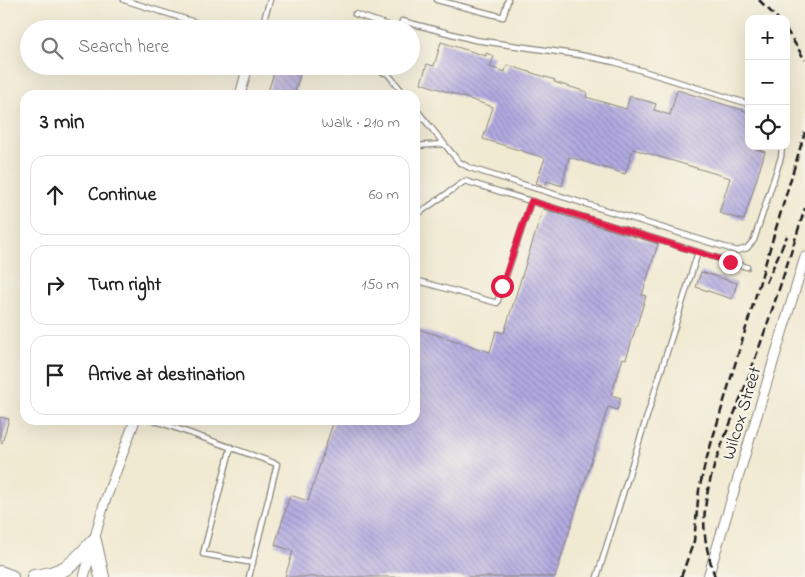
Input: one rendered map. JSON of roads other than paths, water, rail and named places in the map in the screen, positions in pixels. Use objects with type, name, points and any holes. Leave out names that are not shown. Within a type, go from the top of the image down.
[{"type":"main road","points":[[34,577],[47,576],[67,568],[79,559],[94,541]]},
{"type":"main road","points":[[94,541],[102,577]]},
{"type":"main road","points":[[0,573],[11,577]]},
{"type":"street","points":[[241,90],[246,75]]},
{"type":"street","name":"Wilcox Street","points":[[708,577],[805,258]]},
{"type":"street","points":[[84,577],[104,504],[133,425]]},
{"type":"lane","points":[[124,0],[188,20]]},
{"type":"lane","points":[[264,20],[270,0]]},
{"type":"lane","points":[[437,0],[503,17],[508,0]]},
{"type":"lane","points":[[355,14],[373,20]]},
{"type":"lane","points":[[420,25],[475,40],[598,58],[643,70],[745,103]]},
{"type":"lane","points":[[389,75],[401,90]]},
{"type":"lane","points":[[420,114],[459,162],[470,168],[737,251],[747,248],[754,240],[782,150]]},
{"type":"lane","points":[[420,146],[443,144]]},
{"type":"lane","points":[[420,212],[465,181],[746,267]]},
{"type":"lane","points":[[420,281],[497,303],[531,201]]},
{"type":"lane","points":[[597,577],[698,252]]},
{"type":"lane","points":[[168,425],[277,464],[249,577]]},
{"type":"lane","points":[[231,447],[203,554],[253,564]]},
{"type":"railway","points":[[759,0],[774,15]]},
{"type":"railway","points":[[790,36],[805,60]]},
{"type":"railway","points":[[681,577],[694,541],[699,490],[705,464],[805,132]]},
{"type":"railway","points":[[715,577],[704,528],[707,493],[716,460],[762,338],[805,208]]},
{"type":"railway","points":[[766,283],[787,236]]}]
